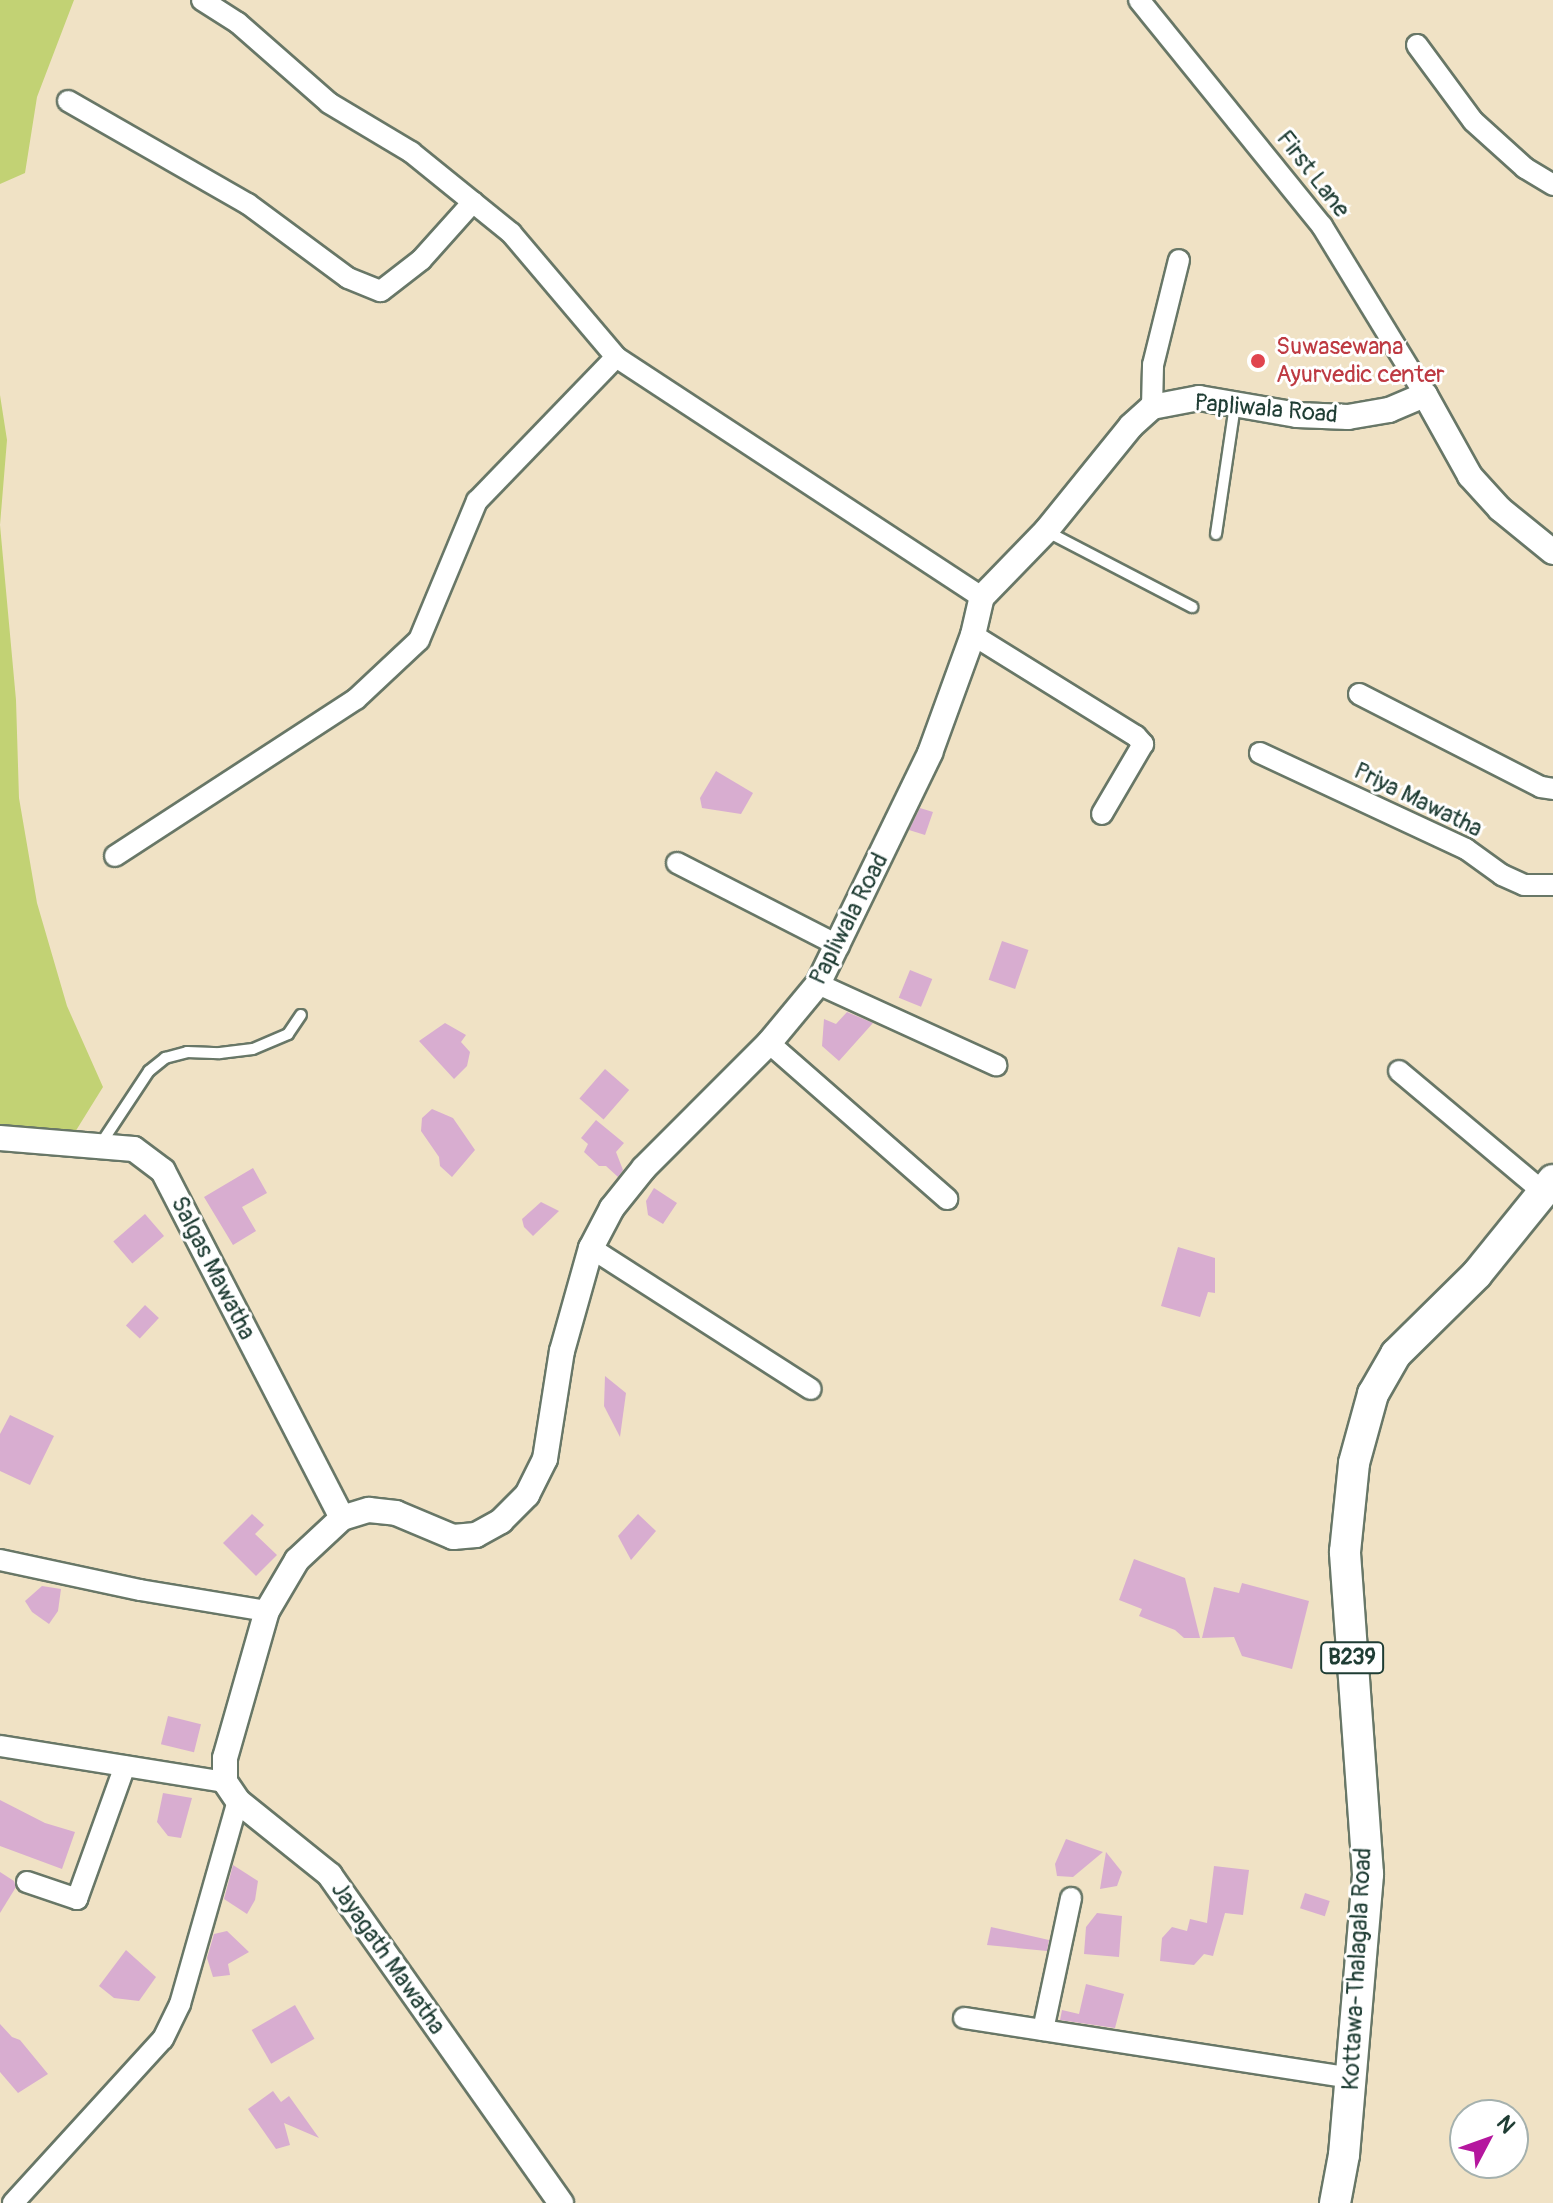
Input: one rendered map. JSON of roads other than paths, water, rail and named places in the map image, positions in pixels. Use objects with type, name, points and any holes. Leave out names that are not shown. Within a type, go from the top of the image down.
[{"type":"main road","name":"Kottawa-Thalagala Road","points":[[1335,2203],[1344,2155],[1368,1874],[1345,1552],[1354,1463],[1373,1394],[1396,1354],[1477,1274],[1548,1186]]},
{"type":"street","points":[[202,0],[238,23],[329,103],[411,152],[511,233],[616,357],[982,597],[1046,531],[1131,426],[1152,407],[1153,365],[1179,260]]},
{"type":"street","name":"First Lane","points":[[1139,0],[1322,226],[1425,395]]},
{"type":"street","points":[[1417,45],[1473,121],[1525,168],[1553,185]]},
{"type":"street","points":[[68,101],[248,204],[348,278],[381,291],[421,260],[473,202]]},
{"type":"street","points":[[115,856],[356,699],[419,640],[477,501],[616,357]]},
{"type":"street","points":[[1425,395],[1470,476],[1500,509],[1553,552]]},
{"type":"street","name":"Papliwala Road","points":[[1152,407],[1199,398],[1297,415],[1348,417],[1389,410],[1425,395]]},
{"type":"street","name":"Papliwala Road","points":[[342,1518],[369,1510],[396,1513],[453,1537],[476,1535],[501,1521],[527,1495],[545,1459],[562,1351],[591,1248],[612,1208],[644,1168],[769,1043],[818,984],[930,753],[973,635],[982,597]]},
{"type":"street","points":[[973,635],[1136,736],[1143,744],[1102,814]]},
{"type":"street","points":[[1359,694],[1541,787],[1553,789]]},
{"type":"street","name":"Priya Mawatha","points":[[1260,753],[1466,849],[1502,875],[1524,885],[1553,885]]},
{"type":"street","points":[[677,863],[839,946]]},
{"type":"street","points":[[818,984],[996,1065]]},
{"type":"street","points":[[769,1043],[947,1199]]},
{"type":"street","points":[[1399,1071],[1548,1186]]},
{"type":"street","name":"Salgas Mawatha","points":[[0,1138],[134,1149],[163,1171],[342,1518]]},
{"type":"street","points":[[591,1248],[811,1389]]},
{"type":"street","points":[[13,2203],[163,2039],[180,2004],[231,1792],[225,1758],[267,1611],[297,1560],[342,1518]]},
{"type":"street","points":[[0,1560],[140,1590],[267,1611]]},
{"type":"street","points":[[0,1746],[125,1766],[231,1792]]},
{"type":"street","points":[[27,1882],[77,1899],[125,1766]]},
{"type":"street","name":"Jayagath Mawatha","points":[[231,1792],[330,1875],[561,2203]]},
{"type":"street","points":[[1043,2030],[1071,1898]]},
{"type":"street","points":[[964,2018],[1351,2078]]},
{"type":"lane","points":[[1216,534],[1235,405]]},
{"type":"lane","points":[[1046,531],[1192,607]]},
{"type":"lane","points":[[99,1147],[149,1071],[165,1058],[187,1052],[220,1053],[253,1049],[288,1034],[301,1015]]},
{"type":"place","name":"Suwasewana Ayurvedic center","points":[[1258,361]]}]
